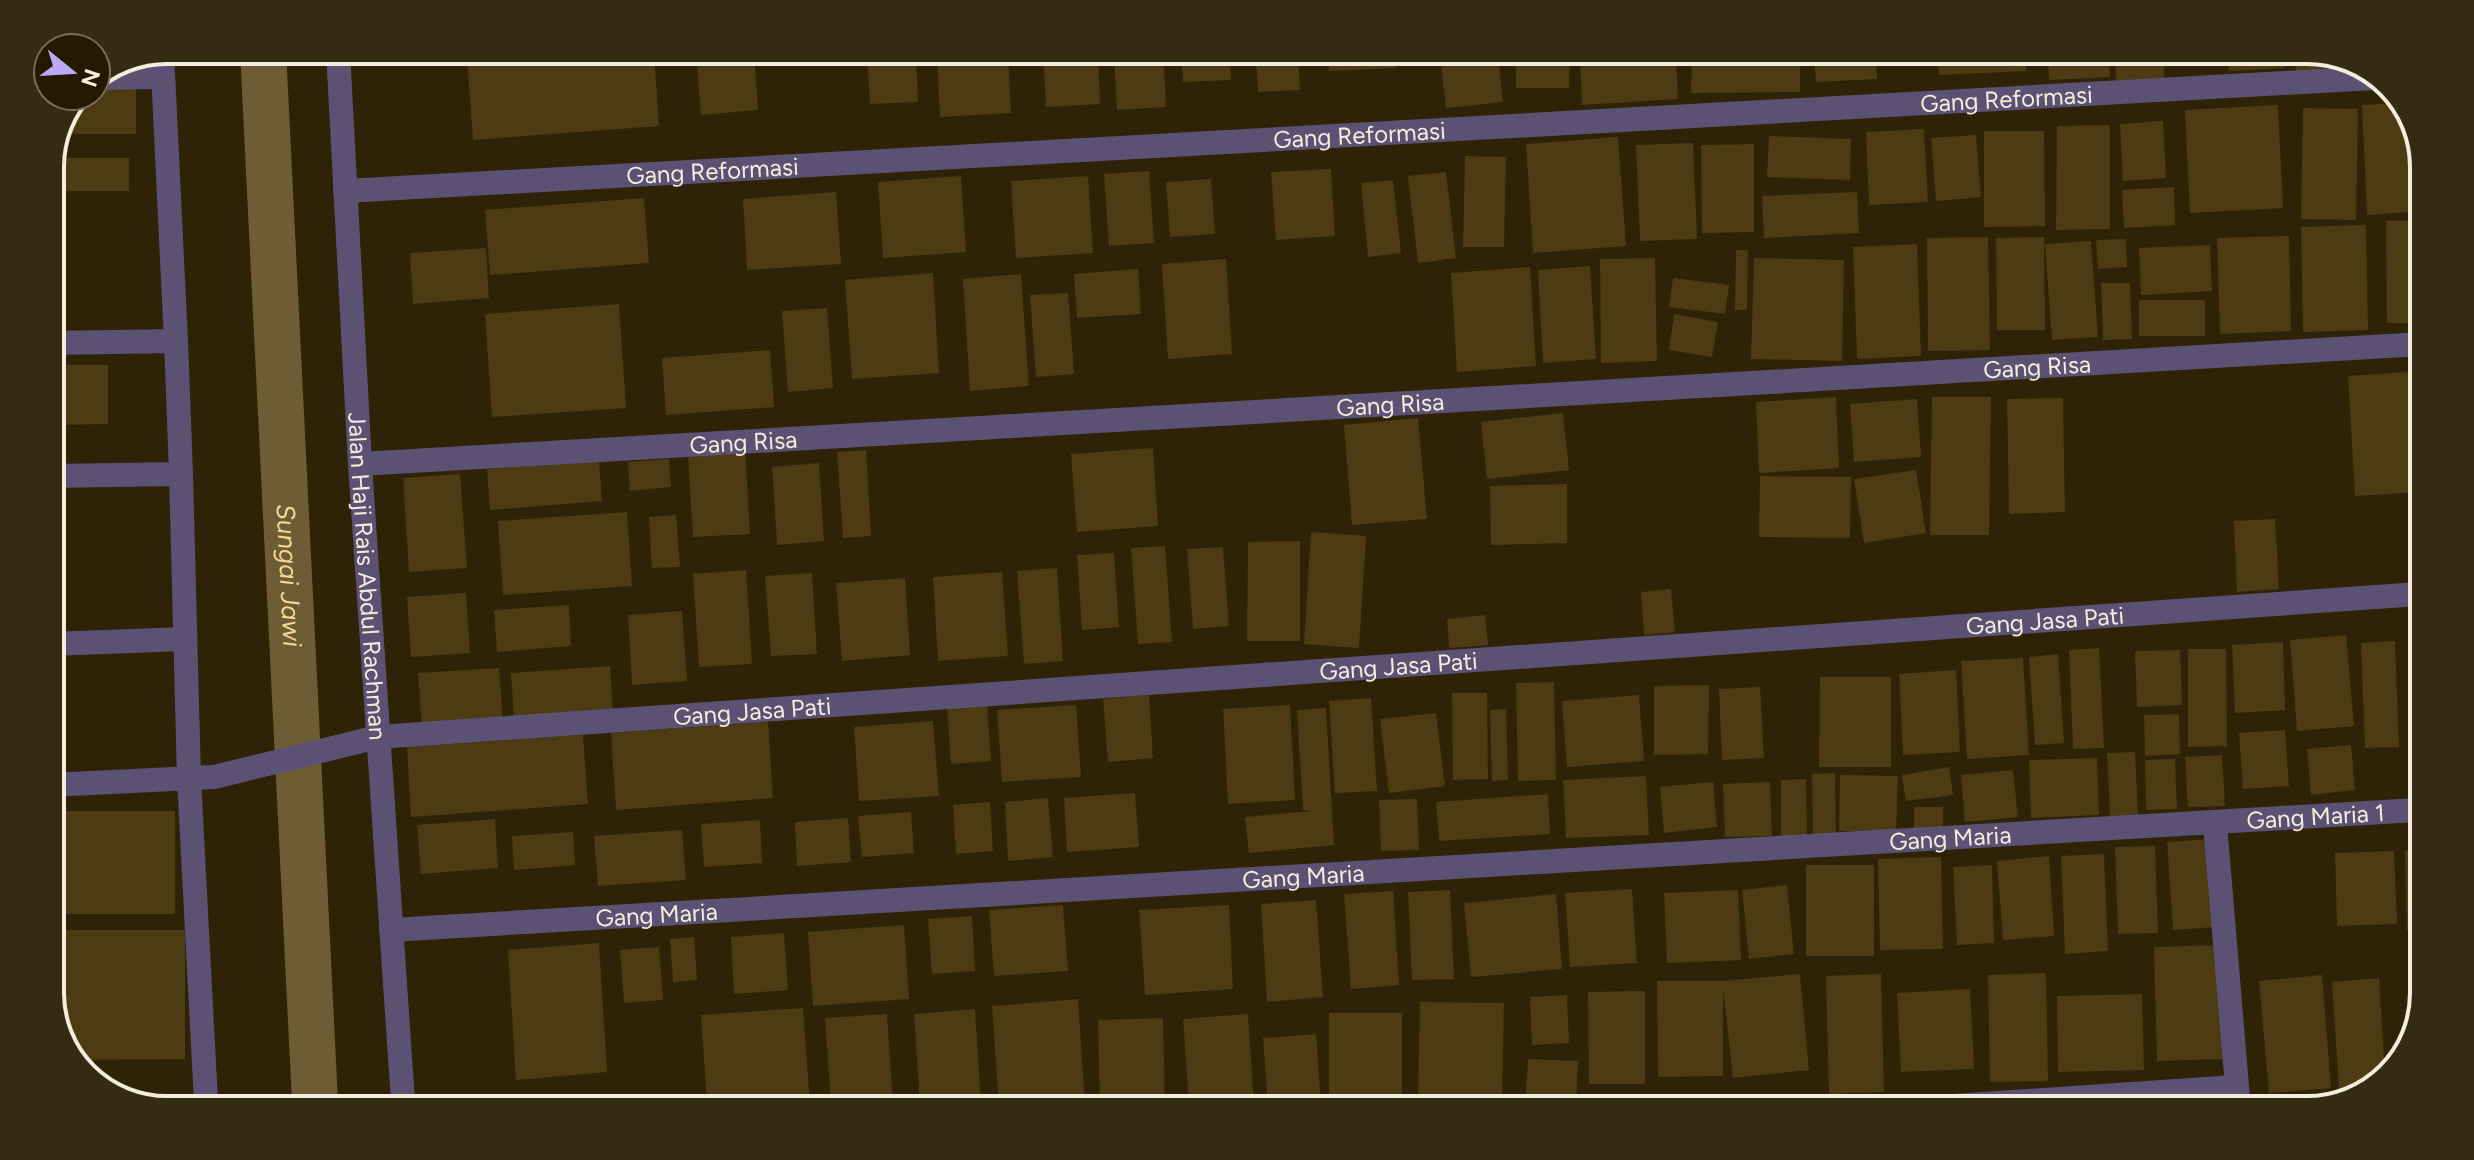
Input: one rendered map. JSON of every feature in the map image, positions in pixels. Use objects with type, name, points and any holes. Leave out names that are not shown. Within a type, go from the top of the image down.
[{"type":"street","points":[[130,71],[161,64]]},
{"type":"street","points":[[163,64],[181,474],[189,779],[206,1096]]},
{"type":"street","name":"Jalan Haji Rais Abdul Rachman","points":[[339,64],[360,464],[403,1096]]},
{"type":"street","name":"Gang Reformasi","points":[[345,191],[2359,79]]},
{"type":"street","points":[[64,343],[176,341]]},
{"type":"street","name":"Gang Risa","points":[[360,464],[2410,345]]},
{"type":"street","points":[[64,476],[181,474]]},
{"type":"street","name":"Gang Jasa Pati","points":[[64,784],[214,777],[331,751],[378,737],[2410,595]]},
{"type":"street","points":[[64,643],[185,639]]},
{"type":"street","name":"Gang Maria 1","points":[[2215,824],[2410,810]]},
{"type":"street","points":[[2215,824],[2237,1096]]},
{"type":"street","name":"Gang Maria","points":[[391,930],[2215,824]]},
{"type":"building","points":[[468,64],[655,64],[659,126],[473,140]]},
{"type":"building","points":[[697,64],[755,64],[758,110],[701,115]]},
{"type":"building","points":[[868,64],[916,64],[918,102],[870,104]]},
{"type":"building","points":[[938,64],[1009,64],[1011,113],[940,117]]},
{"type":"building","points":[[1044,64],[1098,64],[1100,104],[1046,107]]},
{"type":"building","points":[[1115,64],[1164,64],[1166,107],[1117,110]]},
{"type":"building","points":[[1182,64],[1230,64],[1231,80],[1183,82]]},
{"type":"building","points":[[1256,64],[1299,64],[1300,90],[1258,92]]},
{"type":"building","points":[[1329,64],[1396,64],[1396,68],[1329,71]]},
{"type":"building","points":[[1441,64],[1499,64],[1503,102],[1446,108]]},
{"type":"building","points":[[1516,64],[1570,64],[1569,88],[1516,88]]},
{"type":"building","points":[[1580,64],[1676,64],[1678,99],[1582,105]]},
{"type":"building","points":[[1692,64],[1800,64],[1800,92],[1691,93]]},
{"type":"building","points":[[1815,64],[1876,64],[1877,79],[1816,82]]},
{"type":"building","points":[[1938,64],[2026,64],[2026,71],[1939,75]]},
{"type":"building","points":[[2048,64],[2109,64],[2110,77],[2049,80]]},
{"type":"building","points":[[2115,64],[2164,64],[2164,78],[2116,80]]},
{"type":"building","points":[[2228,64],[2284,64],[2284,68],[2229,71]]},
{"type":"building","points":[[2295,64],[2340,70],[2296,72]]},
{"type":"building","points":[[112,85],[136,85],[136,134],[70,134],[81,112],[112,112]]},
{"type":"building","points":[[2389,104],[2402,128],[2407,142],[2410,212],[2367,215],[2362,105]]},
{"type":"building","points":[[2278,105],[2283,208],[2190,213],[2185,110]]},
{"type":"building","points":[[2303,108],[2358,109],[2356,220],[2301,219]]},
{"type":"building","points":[[2163,121],[2166,178],[2123,181],[2120,124]]},
{"type":"building","points":[[2110,125],[2110,229],[2056,230],[2057,126]]},
{"type":"building","points":[[1924,129],[1928,202],[1869,205],[1866,132]]},
{"type":"building","points":[[1984,131],[2044,131],[2045,226],[1984,227]]},
{"type":"building","points":[[1976,135],[1981,197],[1936,201],[1931,138]]},
{"type":"building","points":[[1769,136],[1851,139],[1850,180],[1767,177]]},
{"type":"building","points":[[1618,137],[1626,246],[1533,253],[1526,144]]},
{"type":"building","points":[[1693,143],[1697,239],[1640,241],[1636,145]]},
{"type":"building","points":[[1754,144],[1754,232],[1702,233],[1701,145]]},
{"type":"building","points":[[1465,156],[1506,157],[1504,247],[1463,247]]},
{"type":"building","points":[[64,158],[129,158],[129,191],[64,191]]},
{"type":"building","points":[[1331,169],[1335,236],[1276,240],[1271,172]]},
{"type":"building","points":[[1149,171],[1154,243],[1109,246],[1104,174]]},
{"type":"building","points":[[1446,172],[1456,258],[1418,263],[1408,176]]},
{"type":"building","points":[[961,176],[966,252],[883,258],[878,182]]},
{"type":"building","points":[[1088,176],[1093,253],[1016,258],[1011,181]]},
{"type":"building","points":[[1211,179],[1215,234],[1170,237],[1166,182]]},
{"type":"building","points":[[1393,180],[1401,253],[1368,257],[1361,183]]},
{"type":"building","points":[[2174,187],[2175,225],[2124,228],[2122,190]]},
{"type":"building","points":[[836,192],[841,264],[747,270],[743,199]]},
{"type":"building","points":[[1857,192],[1859,233],[1764,238],[1762,196]]},
{"type":"building","points":[[644,198],[649,263],[490,275],[485,210]]},
{"type":"building","points":[[2410,220],[2410,323],[2387,323],[2386,221]]},
{"type":"building","points":[[2366,225],[2368,330],[2303,332],[2301,227]]},
{"type":"building","points":[[2289,236],[2291,331],[2220,334],[2217,238]]},
{"type":"building","points":[[1988,237],[1990,350],[1928,351],[1927,238]]},
{"type":"building","points":[[2044,237],[2045,330],[1997,330],[1996,238]]},
{"type":"building","points":[[2126,239],[2127,267],[2098,269],[2096,240]]},
{"type":"building","points":[[2091,241],[2098,337],[2052,340],[2045,244]]},
{"type":"building","points":[[1917,244],[1921,356],[1857,359],[1853,247]]},
{"type":"building","points":[[2210,245],[2212,291],[2141,295],[2139,248]]},
{"type":"building","points":[[486,248],[489,298],[413,304],[410,253]]},
{"type":"building","points":[[1736,250],[1748,250],[1747,310],[1735,310]]},
{"type":"building","points":[[1655,258],[1657,361],[1601,363],[1600,259]]},
{"type":"building","points":[[1754,258],[1844,260],[1842,361],[1751,359]]},
{"type":"building","points":[[1226,259],[1232,354],[1168,359],[1162,264]]},
{"type":"building","points":[[1590,266],[1596,359],[1543,363],[1538,270]]},
{"type":"building","points":[[1530,267],[1536,366],[1457,372],[1451,273]]},
{"type":"building","points":[[1138,269],[1141,314],[1077,318],[1074,274]]},
{"type":"building","points":[[933,273],[939,373],[852,379],[845,280]]},
{"type":"building","points":[[1021,274],[1029,386],[970,391],[963,279]]},
{"type":"building","points":[[1673,278],[1729,285],[1725,314],[1669,307]]},
{"type":"building","points":[[2101,283],[2130,283],[2132,339],[2103,340]]},
{"type":"building","points":[[1068,293],[1074,374],[1036,377],[1030,295]]},
{"type":"building","points":[[2139,300],[2205,300],[2205,336],[2139,336]]},
{"type":"building","points":[[619,304],[626,408],[492,417],[485,314]]},
{"type":"building","points":[[827,308],[833,388],[788,392],[782,311]]},
{"type":"building","points":[[1674,314],[1718,322],[1712,357],[1669,350]]},
{"type":"building","points":[[770,350],[774,407],[666,415],[662,358]]},
{"type":"building","points":[[64,365],[108,365],[108,424],[64,425]]},
{"type":"building","points":[[2410,372],[2410,493],[2355,496],[2348,376]]},
{"type":"building","points":[[1836,397],[1839,468],[1759,473],[1756,402]]},
{"type":"building","points":[[1932,397],[1991,397],[1989,535],[1930,535]]},
{"type":"building","points":[[2063,398],[2065,512],[2009,514],[2007,399]]},
{"type":"building","points":[[1917,399],[1921,457],[1854,462],[1850,404]]},
{"type":"building","points":[[1563,413],[1569,470],[1487,479],[1481,422]]},
{"type":"building","points":[[1418,418],[1427,519],[1352,525],[1344,425]]},
{"type":"building","points":[[1153,448],[1158,526],[1077,532],[1071,454]]},
{"type":"building","points":[[745,450],[750,534],[693,537],[688,455]]},
{"type":"building","points":[[866,450],[871,536],[843,538],[837,452]]},
{"type":"building","points":[[669,459],[671,487],[630,491],[628,462]]},
{"type":"building","points":[[599,461],[602,501],[490,510],[487,469]]},
{"type":"building","points":[[819,463],[824,541],[777,545],[772,467]]},
{"type":"building","points":[[1916,470],[1926,533],[1864,543],[1854,479]]},
{"type":"building","points":[[460,474],[467,568],[409,572],[403,478]]},
{"type":"building","points":[[1760,476],[1851,477],[1850,538],[1759,537]]},
{"type":"building","points":[[1567,484],[1567,543],[1491,545],[1490,486]]},
{"type":"building","points":[[627,512],[632,586],[503,595],[498,521]]},
{"type":"building","points":[[676,515],[680,567],[652,568],[649,517]]},
{"type":"building","points":[[2275,519],[2279,589],[2237,592],[2234,521]]},
{"type":"building","points":[[1311,532],[1366,536],[1359,648],[1304,644]]},
{"type":"building","points":[[1300,541],[1300,641],[1247,641],[1248,542]]},
{"type":"building","points":[[1165,546],[1172,642],[1138,644],[1131,548]]},
{"type":"building","points":[[1223,547],[1229,626],[1193,629],[1187,549]]},
{"type":"building","points":[[1114,553],[1119,627],[1082,630],[1077,555]]},
{"type":"building","points":[[1057,568],[1063,661],[1024,664],[1017,571]]},
{"type":"building","points":[[746,570],[752,664],[699,667],[693,574]]},
{"type":"building","points":[[1002,572],[1008,656],[938,661],[933,577]]},
{"type":"building","points":[[812,573],[817,654],[771,656],[765,576]]},
{"type":"building","points":[[905,578],[910,655],[842,661],[836,583]]},
{"type":"building","points":[[1671,589],[1675,632],[1644,635],[1641,592]]},
{"type":"building","points":[[466,593],[470,653],[411,657],[407,597]]},
{"type":"building","points":[[569,605],[571,646],[497,652],[494,610]]},
{"type":"building","points":[[682,611],[687,681],[632,685],[628,615]]},
{"type":"building","points":[[1485,615],[1488,645],[1449,648],[1447,619]]},
{"type":"building","points":[[2408,629],[2410,629],[2410,718]]},
{"type":"building","points":[[2346,635],[2354,726],[2297,731],[2290,640]]},
{"type":"building","points":[[2395,641],[2399,747],[2365,748],[2361,643]]},
{"type":"building","points":[[2283,642],[2285,710],[2235,713],[2232,645]]},
{"type":"building","points":[[2099,648],[2104,748],[2073,749],[2069,650]]},
{"type":"building","points":[[2188,649],[2226,649],[2227,746],[2188,747]]},
{"type":"building","points":[[2180,650],[2182,705],[2137,707],[2135,651]]},
{"type":"building","points":[[2058,654],[2064,743],[2035,745],[2029,657]]},
{"type":"building","points":[[2023,658],[2029,755],[1967,759],[1961,661]]},
{"type":"building","points":[[610,666],[613,712],[514,718],[511,673]]},
{"type":"building","points":[[499,668],[503,722],[422,728],[418,673]]},
{"type":"building","points":[[1956,670],[1960,752],[1903,755],[1899,674]]},
{"type":"building","points":[[1820,677],[1891,677],[1891,767],[1819,767]]},
{"type":"building","points":[[1554,682],[1556,780],[1518,781],[1516,683]]},
{"type":"building","points":[[1709,685],[1708,754],[1654,755],[1654,686]]},
{"type":"building","points":[[1760,687],[1764,758],[1722,760],[1719,689]]},
{"type":"building","points":[[1452,693],[1487,693],[1488,779],[1453,780]]},
{"type":"building","points":[[1149,695],[1153,758],[1108,762],[1103,699]]},
{"type":"building","points":[[1639,695],[1644,761],[1567,767],[1562,701]]},
{"type":"building","points":[[1371,698],[1377,791],[1335,793],[1329,701]]},
{"type":"building","points":[[987,704],[991,761],[951,764],[947,706]]},
{"type":"building","points":[[1076,705],[1081,777],[1002,782],[997,710]]},
{"type":"building","points":[[1290,705],[1295,800],[1228,804],[1223,709]]},
{"type":"building","points":[[1326,708],[1334,845],[1249,853],[1245,817],[1312,811],[1303,810],[1297,710]]},
{"type":"building","points":[[1506,709],[1508,780],[1492,781],[1490,710]]},
{"type":"building","points":[[1436,713],[1445,786],[1389,793],[1380,719]]},
{"type":"building","points":[[2179,714],[2180,754],[2145,756],[2144,715]]},
{"type":"building","points":[[933,721],[939,796],[859,801],[854,727]]},
{"type":"building","points":[[768,722],[773,798],[616,810],[611,733]]},
{"type":"building","points":[[2285,730],[2289,786],[2243,789],[2239,733]]},
{"type":"building","points":[[583,735],[588,804],[411,817],[407,747]]},
{"type":"building","points":[[2351,745],[2355,790],[2311,795],[2307,749]]},
{"type":"building","points":[[2135,752],[2138,816],[2110,817],[2107,753]]},
{"type":"building","points":[[2222,755],[2225,806],[2188,807],[2185,757]]},
{"type":"building","points":[[2097,758],[2099,815],[2031,818],[2029,760]]},
{"type":"building","points":[[2175,759],[2177,809],[2146,810],[2145,760]]},
{"type":"building","points":[[1949,767],[1953,795],[1906,801],[1902,775]]},
{"type":"building","points":[[2013,770],[2018,817],[1965,822],[1961,775]]},
{"type":"building","points":[[1835,773],[1836,838],[1813,839],[1812,774]]},
{"type":"building","points":[[1840,775],[1898,776],[1896,832],[1839,831]]},
{"type":"building","points":[[1646,776],[1649,835],[1566,838],[1563,780]]},
{"type":"building","points":[[1806,779],[1807,836],[1781,836],[1781,780]]},
{"type":"building","points":[[1713,782],[1717,827],[1664,833],[1660,787]]},
{"type":"building","points":[[1770,782],[1772,836],[1725,837],[1723,784]]},
{"type":"building","points":[[1135,793],[1139,847],[1067,852],[1064,798]]},
{"type":"building","points":[[1548,794],[1550,834],[1439,841],[1436,802]]},
{"type":"building","points":[[1048,798],[1053,857],[1008,861],[1005,802]]},
{"type":"building","points":[[1417,799],[1419,850],[1381,851],[1379,800]]},
{"type":"building","points":[[990,802],[993,851],[956,854],[953,805]]},
{"type":"building","points":[[1914,807],[1943,807],[1943,828],[1914,829]]},
{"type":"building","points":[[64,811],[175,811],[175,914],[64,914]]},
{"type":"building","points":[[911,812],[914,853],[862,857],[858,816]]},
{"type":"building","points":[[848,818],[851,862],[797,866],[795,822]]},
{"type":"building","points":[[495,819],[498,868],[421,874],[417,825]]},
{"type":"building","points":[[760,820],[762,863],[704,867],[701,824]]},
{"type":"building","points":[[682,830],[686,880],[598,886],[594,836]]},
{"type":"building","points":[[573,832],[575,865],[514,870],[512,836]]},
{"type":"building","points":[[2210,839],[2215,927],[2173,930],[2167,842]]},
{"type":"building","points":[[2155,846],[2158,933],[2118,934],[2115,847]]},
{"type":"building","points":[[2394,851],[2397,924],[2337,926],[2335,853]]},
{"type":"building","points":[[2405,851],[2410,851],[2410,930],[2407,930]]},
{"type":"building","points":[[2104,854],[2108,951],[2065,954],[2061,856]]},
{"type":"building","points":[[2049,856],[2054,936],[2003,940],[1997,861]]},
{"type":"building","points":[[1941,857],[1943,949],[1880,950],[1878,859]]},
{"type":"building","points":[[1806,865],[1874,865],[1874,956],[1806,956]]},
{"type":"building","points":[[1992,865],[1994,943],[1957,945],[1953,867]]},
{"type":"building","points":[[1787,885],[1794,954],[1749,959],[1742,890]]},
{"type":"building","points":[[1632,889],[1637,963],[1570,967],[1565,893]]},
{"type":"building","points":[[1450,890],[1454,979],[1412,980],[1408,892]]},
{"type":"building","points":[[1738,890],[1741,960],[1667,963],[1664,893]]},
{"type":"building","points":[[1393,891],[1399,985],[1351,989],[1344,894]]},
{"type":"building","points":[[1556,894],[1562,969],[1471,977],[1464,903]]},
{"type":"building","points":[[1316,900],[1323,997],[1267,1002],[1261,904]]},
{"type":"building","points":[[1063,905],[1068,971],[994,976],[989,910]]},
{"type":"building","points":[[1229,905],[1233,989],[1145,995],[1139,910]]},
{"type":"building","points":[[972,916],[975,971],[932,974],[928,919]]},
{"type":"building","points":[[904,925],[909,999],[813,1006],[808,932]]},
{"type":"building","points":[[64,930],[185,930],[185,1059],[88,1060],[72,1032],[64,1000]]},
{"type":"building","points":[[784,933],[788,990],[734,994],[731,937]]},
{"type":"building","points":[[694,937],[697,980],[673,982],[670,939]]},
{"type":"building","points":[[599,943],[607,1072],[516,1080],[508,950]]},
{"type":"building","points":[[2221,945],[2223,1059],[2157,1061],[2154,947]]},
{"type":"building","points":[[659,947],[663,1000],[624,1003],[620,950]]},
{"type":"building","points":[[2046,973],[2048,1081],[1990,1082],[1988,975]]},
{"type":"building","points":[[1800,974],[1809,1070],[1733,1078],[1723,988],[1723,1076],[1658,1077],[1657,981],[1723,981]]},
{"type":"building","points":[[1881,974],[1884,1092],[1829,1094],[1826,976]]},
{"type":"building","points":[[2322,975],[2331,1088],[2269,1093],[2259,981]]},
{"type":"building","points":[[2379,978],[2384,1061],[2364,1079],[2345,1088],[2339,1089],[2332,982]]},
{"type":"building","points":[[1970,989],[1974,1069],[1901,1072],[1897,993]]},
{"type":"building","points":[[1645,991],[1645,1084],[1589,1084],[1588,992]]},
{"type":"building","points":[[2142,994],[2144,1070],[2058,1072],[2057,996]]},
{"type":"building","points":[[1567,995],[1569,1043],[1532,1045],[1530,997]]},
{"type":"building","points":[[1078,999],[1084,1096],[998,1096],[992,1006]]},
{"type":"building","points":[[1420,1002],[1504,1003],[1502,1096],[1418,1096]]},
{"type":"building","points":[[803,1008],[809,1096],[707,1096],[701,1015]]},
{"type":"building","points":[[975,1009],[980,1096],[919,1096],[914,1014]]},
{"type":"building","points":[[1329,1013],[1402,1013],[1402,1096],[1329,1096]]},
{"type":"building","points":[[887,1014],[892,1096],[830,1096],[825,1018]]},
{"type":"building","points":[[1248,1014],[1253,1096],[1188,1096],[1183,1019]]},
{"type":"building","points":[[1163,1018],[1165,1096],[1100,1096],[1098,1020]]},
{"type":"building","points":[[1316,1034],[1320,1096],[1267,1096],[1263,1038]]},
{"type":"building","points":[[1528,1059],[1578,1061],[1576,1096],[1526,1096]]},
{"type":"waterway","name":"Sungai Jawi","points":[[264,64],[315,1096]]}]
